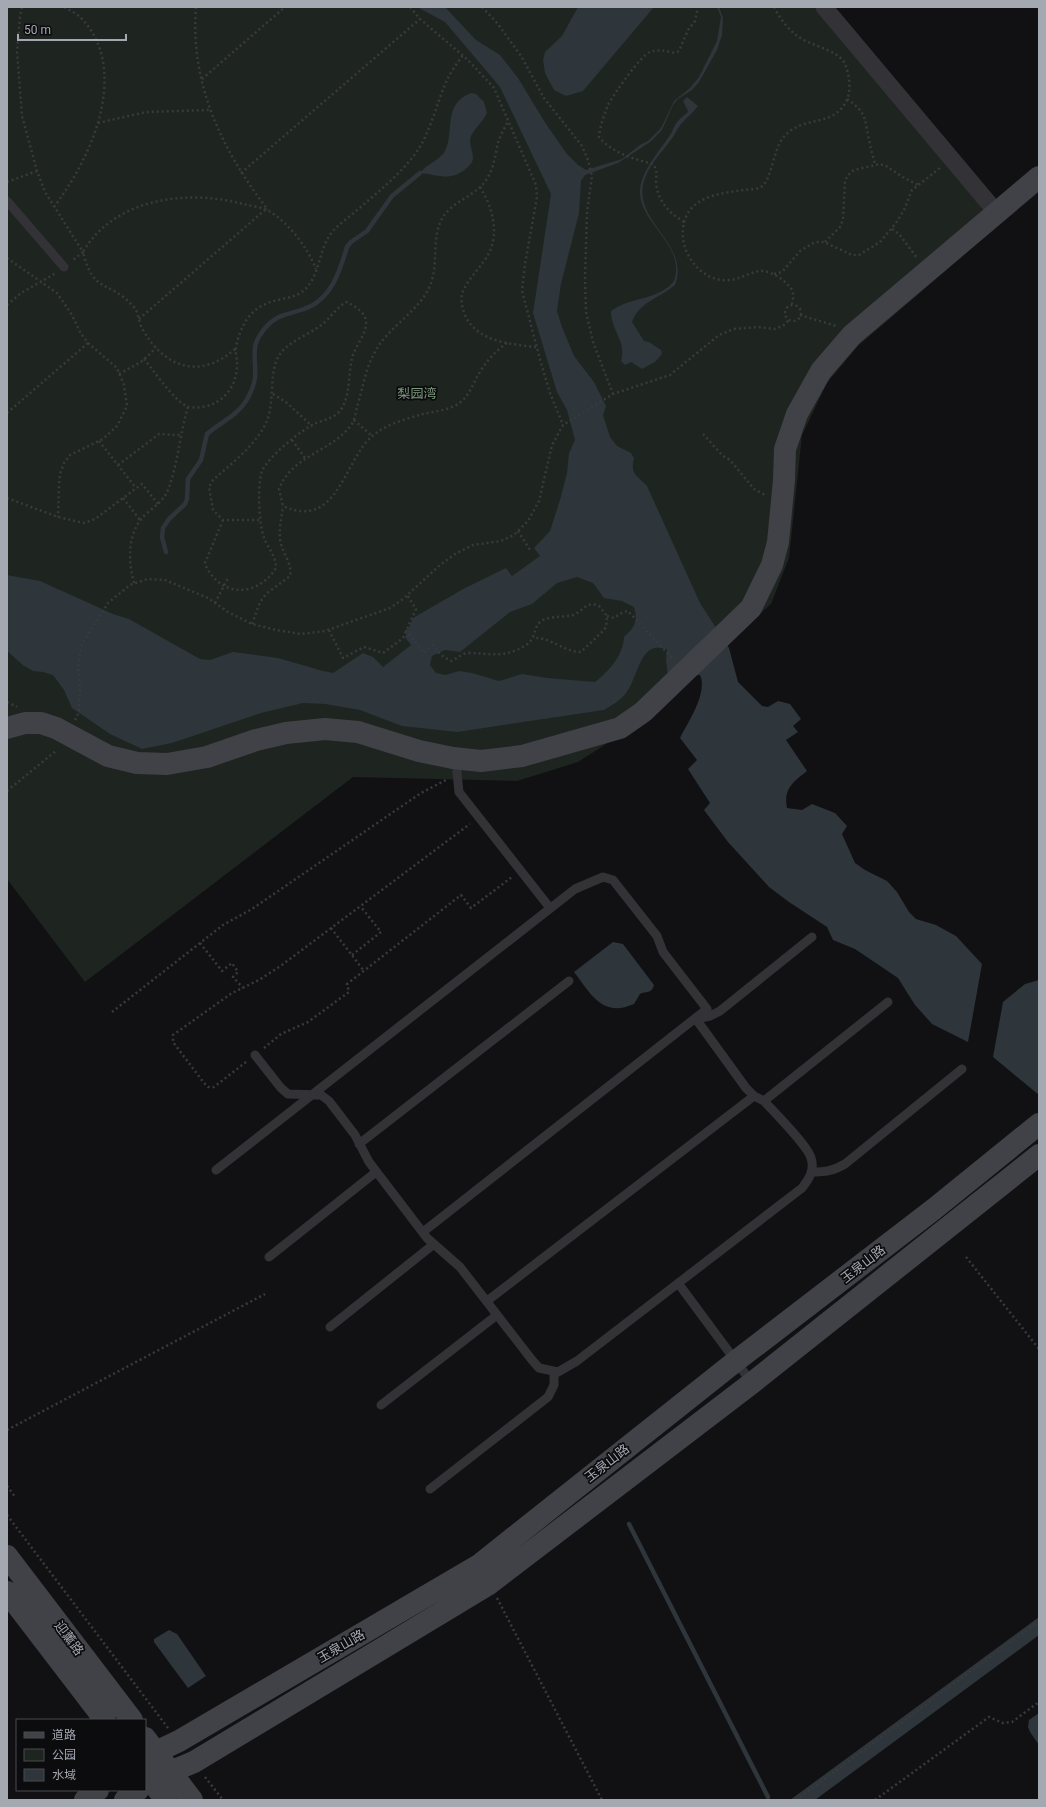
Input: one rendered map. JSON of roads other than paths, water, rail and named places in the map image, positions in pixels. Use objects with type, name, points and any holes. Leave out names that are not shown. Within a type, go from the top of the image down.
[{"type":"street","points":[[824,7],[997,213]]},
{"type":"street","points":[[7,728],[25,723],[42,723],[56,728],[108,756],[137,763],[167,764],[206,757],[256,740],[286,733],[325,730],[358,732],[419,751],[457,766],[481,761],[522,756],[620,728],[643,712],[751,608],[772,566],[778,542],[785,449],[797,414],[821,371],[855,332],[1039,177]]},
{"type":"street","name":"玉泉山路","points":[[149,1749],[179,1741],[479,1565],[736,1361],[934,1209],[1039,1124]]},
{"type":"street","name":"玉泉山路","points":[[146,1782],[194,1762],[489,1584],[752,1383],[1039,1155]]},
{"type":"street","name":"迎薰路","points":[[7,1556],[131,1719]]},
{"type":"street","name":"迎薰路","points":[[7,1592],[103,1719]]},
{"type":"street","points":[[149,1749],[171,1772],[192,1800]]},
{"type":"street","points":[[146,1783],[166,1800]]},
{"type":"street","points":[[85,1800],[97,1791]]},
{"type":"street","name":"玉泉山路","points":[[125,1800],[135,1791]]},
{"type":"lane","points":[[7,202],[64,267]]},
{"type":"lane","points":[[457,766],[459,792],[550,908]]},
{"type":"lane","points":[[216,1170],[575,889],[603,877],[613,880],[657,936],[662,952],[707,1009],[423,1232]]},
{"type":"lane","points":[[696,1019],[710,1016],[720,1011],[812,937]]},
{"type":"lane","points":[[359,1144],[569,981]]},
{"type":"lane","points":[[764,1101],[888,1002]]},
{"type":"lane","points":[[255,1055],[281,1088],[288,1094],[312,1094],[321,1096],[328,1101],[355,1135],[366,1158],[376,1172],[423,1232],[460,1267],[539,1368],[558,1372],[577,1361],[802,1188],[808,1181],[812,1172],[811,1157],[808,1151],[764,1101],[754,1096],[746,1088],[696,1019]]},
{"type":"lane","points":[[812,1172],[827,1172],[835,1170],[845,1164],[962,1069]]},
{"type":"lane","points":[[487,1301],[754,1096]]},
{"type":"lane","points":[[269,1257],[376,1172]]},
{"type":"lane","points":[[330,1327],[434,1244]]},
{"type":"lane","points":[[678,1283],[752,1383]]},
{"type":"lane","points":[[381,1405],[497,1315]]},
{"type":"lane","points":[[430,1489],[548,1397],[554,1385],[554,1372]]},
{"type":"water","points":[[417,7],[445,7],[476,40],[500,55],[518,78],[546,124],[567,154],[578,165],[586,170],[622,159],[640,145],[648,141],[661,128],[674,101],[690,88],[699,77],[717,41],[721,17],[717,7],[719,7],[723,18],[722,35],[717,50],[699,82],[692,90],[678,99],[673,105],[662,130],[650,142],[618,163],[585,175],[581,181],[579,213],[561,284],[557,311],[574,356],[594,382],[606,406],[603,415],[610,437],[617,446],[631,453],[634,458],[633,468],[635,474],[647,486],[700,603],[729,648],[738,682],[762,706],[768,707],[778,701],[790,704],[801,719],[793,726],[798,732],[786,740],[807,771],[790,786],[786,796],[787,808],[802,810],[812,804],[835,813],[847,826],[842,834],[855,863],[887,881],[897,892],[909,912],[916,919],[936,925],[956,936],[982,964],[968,1042],[932,1024],[915,1005],[898,978],[855,949],[833,940],[827,927],[769,887],[728,842],[704,810],[710,803],[688,769],[697,760],[680,738],[699,699],[702,682],[700,675],[668,676],[666,660],[667,649],[657,648],[650,650],[641,660],[624,696],[619,701],[604,710],[457,732],[402,726],[360,710],[325,704],[303,703],[261,713],[172,743],[142,749],[110,734],[72,708],[64,690],[53,675],[33,671],[24,666],[7,651],[7,575],[40,581],[113,614],[129,619],[200,659],[210,660],[233,652],[278,658],[333,673],[363,653],[373,657],[383,667],[411,645],[405,637],[413,618],[465,588],[506,568],[512,576],[540,556],[534,548],[550,531],[567,473],[569,453],[575,440],[567,410],[557,392],[533,313],[551,194],[500,87],[445,22]],"holes":[[[577,577],[593,583],[604,598],[622,601],[634,607],[636,617],[635,624],[624,637],[618,657],[610,668],[595,682],[547,678],[522,674],[499,681],[472,673],[459,671],[445,675],[436,673],[430,665],[432,656],[445,650],[460,652],[510,612],[532,604],[557,583]]]},
{"type":"water","points":[[578,7],[654,7],[583,91],[566,96],[554,90],[545,73],[543,60],[545,52],[562,36]]},
{"type":"water","points":[[471,93],[476,94],[484,102],[487,113],[471,136],[470,142],[473,158],[471,163],[467,168],[456,175],[439,176],[420,173],[445,151],[448,143],[451,119],[456,104],[462,98]]},
{"type":"water","points":[[687,97],[698,106],[681,124],[658,156],[645,178],[642,193],[645,206],[668,243],[675,256],[678,270],[675,285],[645,305],[635,315],[632,322],[644,341],[649,342],[661,350],[662,354],[655,362],[642,369],[631,362],[625,365],[621,361],[622,347],[613,324],[611,311],[619,306],[660,292],[674,281],[676,268],[674,257],[669,246],[648,216],[640,194],[643,178],[650,163],[677,123],[688,111],[683,101]]},
{"type":"water","points":[[613,942],[623,944],[654,985],[652,990],[640,994],[634,1004],[623,1008],[605,1006],[598,1002],[574,972]]},
{"type":"water","points":[[1039,980],[1039,1095],[993,1057],[1003,1002],[1025,984]]},
{"type":"water","points":[[1039,1617],[1039,1635],[815,1800],[790,1800]]},
{"type":"water","points":[[169,1630],[177,1634],[206,1676],[188,1688],[154,1642],[154,1639]]},
{"type":"water","points":[[1039,1713],[1039,1745],[1028,1727],[1029,1720]]},
{"type":"waterway","points":[[166,552],[162,537],[163,528],[169,519],[185,504],[187,499],[188,479],[201,460],[207,434],[242,407],[254,384],[254,352],[260,334],[275,319],[313,305],[328,292],[341,266],[347,247],[351,242],[367,231],[392,196],[420,173]]},
{"type":"waterway","points":[[629,1524],[768,1797]]},
{"type":"park label","name":"梨园湾","points":[[417,393]]}]
